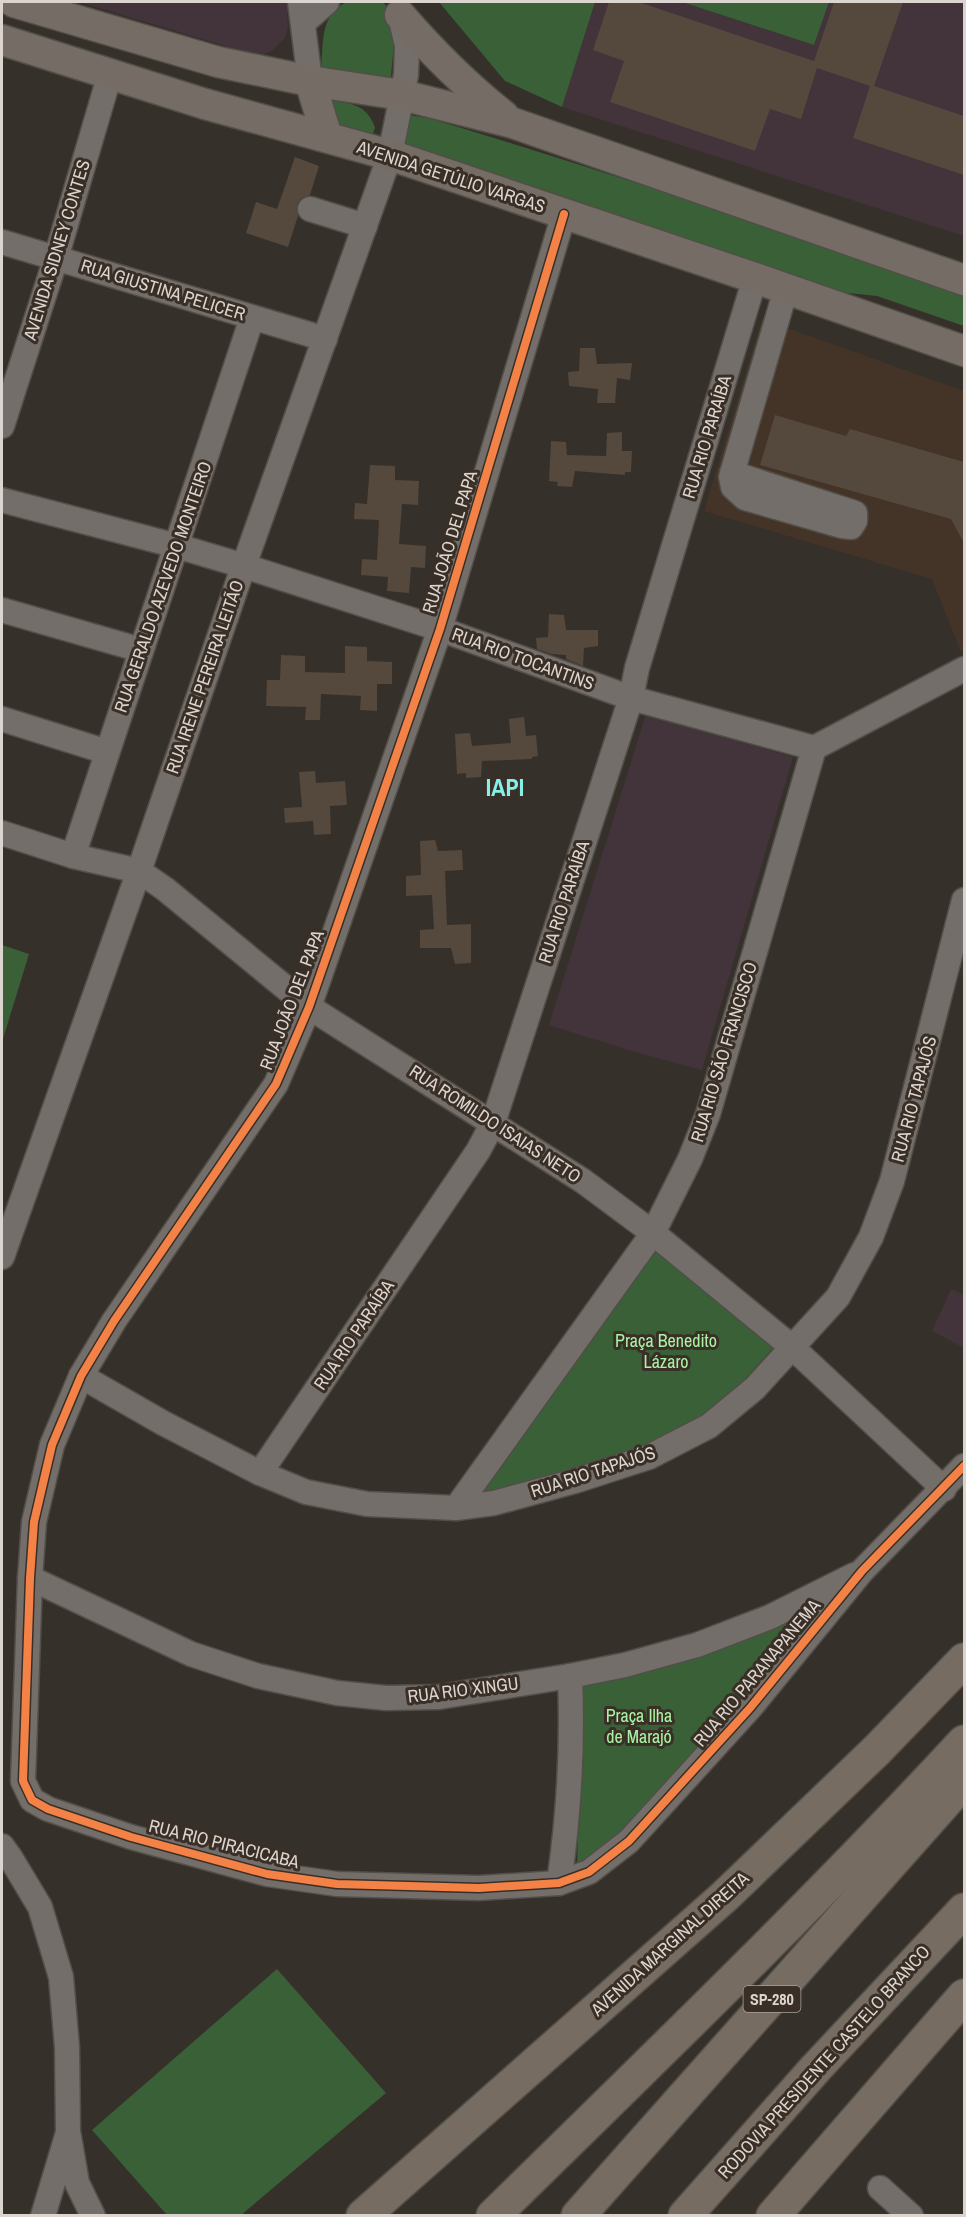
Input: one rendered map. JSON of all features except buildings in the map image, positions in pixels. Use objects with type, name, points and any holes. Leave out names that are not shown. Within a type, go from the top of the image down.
[{"type":"highway","name":"AVENIDA MARGINAL DIREITA","points":[[363,2216],[726,1896],[877,1750],[964,1660]]},
{"type":"highway","points":[[493,2216],[734,1980],[964,1742]]},
{"type":"highway","name":"SP-280","points":[[578,2216],[964,1781]]},
{"type":"highway","name":"RODOVIA PRESIDENTE CASTELO BRANCO","points":[[685,2216],[816,2068],[964,1910]]},
{"type":"highway","points":[[773,2216],[964,1996]]},
{"type":"main road","points":[[14,2],[218,62],[310,81],[402,95],[513,123],[964,280]]},
{"type":"main road","points":[[394,6],[473,92],[513,123]]},
{"type":"main road","name":"AVENIDA GETÚLIO VARGAS","points":[[3,45],[390,155],[964,351]]},
{"type":"main road","points":[[310,81],[327,137]]},
{"type":"main road","points":[[926,337],[948,333],[964,338]]},
{"type":"street","points":[[310,81],[302,12],[327,2]]},
{"type":"street","name":"RUA IRENE PEREIRA LEITÃO","points":[[2,1257],[390,155],[406,75],[407,46],[394,6]]},
{"type":"street","name":"AVENIDA SIDNEY CONTES","points":[[2,426],[56,258],[110,74]]},
{"type":"street","points":[[310,209],[365,226]]},
{"type":"street","name":"RUA JOÃO DEL PAPA","points":[[32,1800],[23,1781],[30,1578],[34,1522],[52,1445],[81,1376],[114,1321],[276,1084],[309,1007],[440,629],[564,214]]},
{"type":"street","name":"RUA GIUSTINA PELICER","points":[[2,242],[325,339]]},
{"type":"street","name":"RUA RIO PARAÍBA","points":[[260,1473],[471,1161],[493,1123],[631,698],[637,668],[755,278]]},
{"type":"street","points":[[732,473],[786,289]]},
{"type":"street","name":"RUA GERALDO AZEVEDO MONTEIRO","points":[[73,856],[252,318]]},
{"type":"street","name":"RUA RIO TOCANTINS","points":[[2,500],[244,566],[440,629],[631,698],[814,748]]},
{"type":"street","points":[[2,610],[141,650]]},
{"type":"street","points":[[814,748],[964,669]]},
{"type":"street","points":[[2,719],[107,752]]},
{"type":"street","name":"RUA RIO SÃO FRANCISCO","points":[[456,1508],[653,1233],[681,1177],[708,1114],[814,748]]},
{"type":"street","name":"RUA ROMILDO ISAIAS NETO","points":[[2,832],[73,856],[139,871],[165,889],[309,1007],[584,1181],[653,1233],[792,1348],[944,1490]]},
{"type":"street","name":"RUA RIO TAPAJÓS","points":[[81,1376],[163,1423],[260,1473],[306,1492],[367,1504],[456,1508],[506,1500],[650,1457],[709,1426],[755,1388],[838,1297],[871,1237],[892,1181],[964,900]]},
{"type":"street","name":"RUA RIO PARANAPANEMA","points":[[559,1883],[589,1872],[629,1841],[750,1708],[862,1571],[944,1490],[964,1466]]},
{"type":"street","name":"RUA RIO XINGU","points":[[30,1578],[191,1654],[258,1676],[337,1693],[386,1698],[439,1697],[625,1665],[697,1645],[770,1617],[862,1571]]},
{"type":"street","points":[[559,1883],[566,1836],[570,1781],[572,1722],[570,1676]]},
{"type":"street","name":"RUA RIO PIRACICABA","points":[[32,1800],[48,1809],[131,1837],[267,1874],[337,1884],[479,1888],[559,1883]]},
{"type":"street","points":[[2,1846],[40,1907],[61,1977],[67,2047],[68,2131],[78,2183],[93,2216]]},
{"type":"street","points":[[44,2215],[68,2131]]},
{"type":"street","points":[[880,2188],[911,2216]]},
{"type":"shaded area","points":[[79,2],[287,2],[288,28],[285,38],[273,50],[265,54],[249,53]]},
{"type":"shaded area","points":[[595,2],[682,2],[814,45],[829,2],[964,2],[964,236],[562,107]]},
{"type":"shaded area","points":[[762,319],[964,391],[964,651],[961,652],[932,579],[704,511]]},
{"type":"shaded area","points":[[646,714],[793,757],[702,1070],[549,1025]]},
{"type":"shaded area","points":[[951,1289],[964,1295],[964,1348],[932,1331]]},
{"type":"green space","points":[[346,2],[383,2],[388,10],[392,18],[394,39],[391,79],[321,69],[324,31],[331,15]]},
{"type":"green space","points":[[439,2],[595,2],[562,107],[505,81]]},
{"type":"green space","points":[[682,2],[829,2],[814,45]]},
{"type":"green space","points":[[329,102],[348,103],[365,111],[375,128],[372,136],[336,128]]},
{"type":"green space","points":[[408,115],[428,118],[630,181],[964,297],[964,326],[877,296],[829,291],[403,146]]},
{"type":"green space","points":[[2,945],[29,954],[2,1042]]},
{"type":"green space","name":"Praça Benedito Lázaro","points":[[654,1244],[773,1348],[739,1386],[699,1419],[635,1451],[466,1502]]},
{"type":"green space","name":"Praça Ilha de Marajó","points":[[838,1588],[633,1822],[577,1868],[581,1737],[578,1676]]},
{"type":"green space","points":[[277,1969],[386,2093],[241,2215],[167,2215],[92,2130]]},
{"type":"cycle path","points":[[564,214],[440,629],[309,1007],[276,1084],[114,1321],[81,1376],[52,1445],[34,1522],[23,1781],[32,1800],[48,1809],[131,1837],[267,1874],[337,1884],[479,1888],[559,1883],[589,1872],[629,1841],[750,1708],[862,1571],[964,1466]]},
{"type":"district","name":"IAPI","points":[[505,788]]}]
